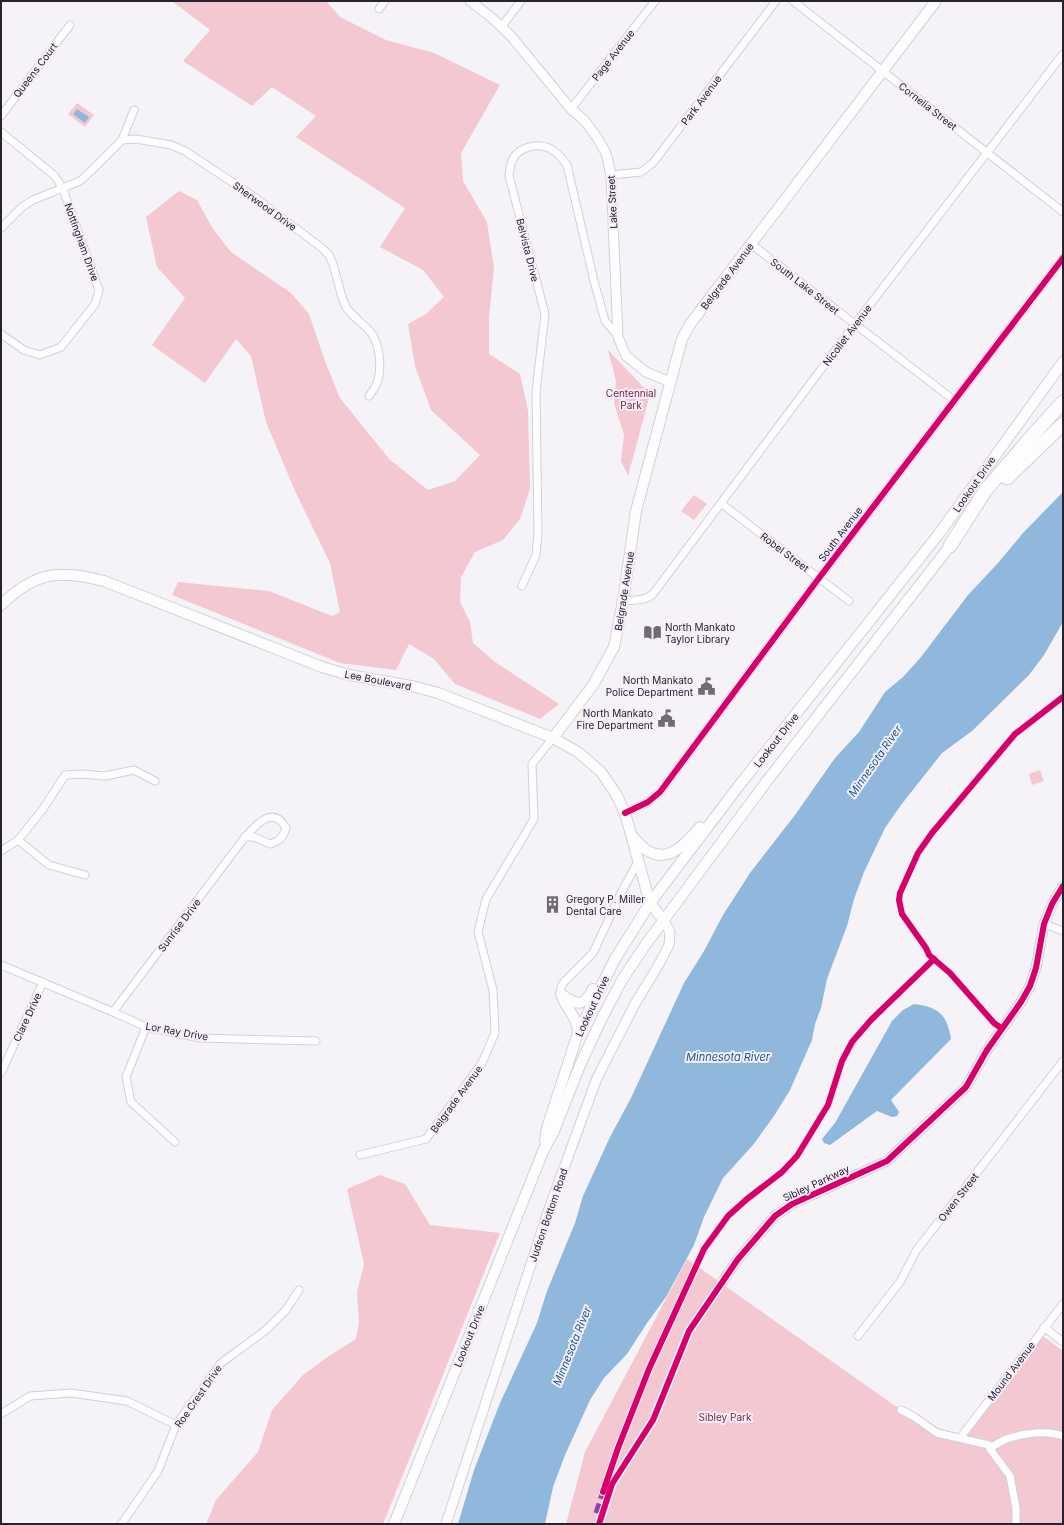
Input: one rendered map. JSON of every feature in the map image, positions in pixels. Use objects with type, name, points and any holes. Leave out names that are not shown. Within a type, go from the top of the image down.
[{"type":"highway","points":[[950,546],[985,491],[1063,402]]},
{"type":"highway","points":[[950,546],[997,489],[1063,424]]},
{"type":"main road","name":"Belgrade Avenue","points":[[553,738],[593,685],[604,668],[614,647],[623,601],[636,511],[682,339],[691,323],[936,1]]},
{"type":"main road","name":"Lookout Drive","points":[[544,1149],[547,1128],[578,1036],[615,959],[650,903],[741,783],[938,535],[1063,362]]},
{"type":"main road","name":"Lookout Drive","points":[[394,1524],[544,1149],[554,1131],[580,1065],[622,980],[663,919],[767,781],[950,546]]},
{"type":"main road","name":"Lee Boulevard","points":[[1,605],[18,590],[32,581],[50,575],[62,574],[85,576],[104,581],[322,667],[349,676],[416,687],[438,693],[553,738],[578,752],[601,772],[616,794],[625,813],[650,903],[663,919]]},
{"type":"main road","points":[[631,835],[646,850],[655,855],[664,856],[674,852],[687,842],[741,783]]},
{"type":"main road","points":[[561,994],[571,1001],[578,1003],[585,1002],[589,998],[610,957],[631,933]]},
{"type":"main road","points":[[561,994],[564,1003],[575,1018],[578,1026],[578,1036]]},
{"type":"street","points":[[379,9],[385,1]]},
{"type":"street","name":"Lake Street","points":[[470,1],[502,26],[511,36],[571,109],[584,121],[598,139],[606,153],[611,175],[618,336],[626,356],[646,372],[670,382]]},
{"type":"street","points":[[502,26],[520,1]]},
{"type":"street","name":"Page Avenue","points":[[571,109],[654,1]]},
{"type":"street","name":"Park Avenue","points":[[611,175],[641,172],[653,163],[776,1]]},
{"type":"street","name":"Cornelia Street","points":[[793,1],[884,70],[1063,212]]},
{"type":"street","name":"Queens Court","points":[[1,116],[70,25]]},
{"type":"street","name":"Nicollet Avenue","points":[[623,601],[649,598],[654,594],[855,324],[1063,54]]},
{"type":"street","points":[[1,228],[22,207],[33,200],[63,189],[80,180],[93,169],[122,140],[134,110]]},
{"type":"street","name":"Nottingham Drive","points":[[1,132],[55,176],[63,189],[99,290],[95,304],[61,348],[40,356],[24,350],[1,334]]},
{"type":"street","name":"Sherwood Drive","points":[[122,140],[136,139],[171,144],[185,151],[253,196],[322,248],[329,256],[333,264],[346,307],[372,335],[376,345],[380,368],[375,388],[369,396]]},
{"type":"street","name":"Belvista Drive","points":[[522,586],[536,555],[538,533],[536,391],[545,314],[509,176],[512,160],[521,150],[533,145],[549,148],[560,156],[567,165],[605,321],[618,336]]},
{"type":"street","name":"South Lake Street","points":[[751,244],[955,401]]},
{"type":"street","name":"South Avenue","points":[[625,813],[648,802],[660,792],[819,578],[1063,258]]},
{"type":"street","name":"Robel Street","points":[[722,504],[849,601]]},
{"type":"street","name":"Belgrade Avenue","points":[[360,1155],[426,1140],[482,1063],[495,1033],[493,990],[478,932],[486,899],[534,819],[532,764],[553,738]]},
{"type":"street","points":[[1,851],[18,840],[43,810],[65,775],[82,774],[105,776],[134,770],[155,781]]},
{"type":"street","name":"Sunrise Drive","points":[[113,1012],[245,837],[268,817],[276,817],[286,828],[283,836],[277,842],[270,844],[254,837],[245,837]]},
{"type":"street","points":[[18,840],[49,865],[85,875]]},
{"type":"street","points":[[561,994],[561,987],[565,981],[593,953],[621,893],[638,862]]},
{"type":"street","name":"Sibley Parkway","points":[[599,1524],[612,1484],[653,1420],[689,1331],[738,1259],[781,1211],[792,1204],[887,1161],[966,1087],[986,1050],[1021,1002],[1030,986],[1036,968],[1044,924],[1052,904],[1063,886]]},
{"type":"street","name":"Judson Bottom Road","points":[[446,1524],[549,1209],[597,1078],[636,1002],[669,945],[670,932],[663,919]]},
{"type":"street","points":[[1044,924],[1063,931]]},
{"type":"street","name":"Lor Ray Drive","points":[[1,965],[146,1027],[200,1038],[316,1041]]},
{"type":"street","name":"Clare Drive","points":[[1,1073],[43,982]]},
{"type":"street","points":[[146,1027],[126,1077],[132,1102],[176,1142]]},
{"type":"street","name":"Owen Street","points":[[858,1336],[900,1282],[916,1251],[1063,1061]]},
{"type":"street","name":"Roe Crest Drive","points":[[122,1523],[158,1471],[176,1425],[221,1363],[266,1330],[286,1310],[299,1290]]},
{"type":"street","name":"Mound Avenue","points":[[960,1438],[1063,1304]]},
{"type":"street","points":[[1044,1327],[1063,1342]]},
{"type":"street","points":[[1,1414],[30,1396],[71,1393],[127,1401],[176,1425]]},
{"type":"street","points":[[901,1410],[913,1416],[937,1433],[989,1445],[990,1449],[1010,1476],[1016,1508],[1016,1524]]},
{"type":"street","points":[[990,1449],[996,1444],[1029,1434],[1054,1433],[1063,1436]]},
{"type":"green space","points":[[172,1],[326,1],[340,17],[386,40],[434,53],[500,85],[461,153],[463,181],[487,222],[494,268],[489,317],[489,354],[520,374],[528,411],[530,489],[520,519],[503,540],[475,552],[461,577],[460,602],[470,622],[473,643],[495,662],[559,704],[540,719],[455,684],[434,659],[409,644],[396,670],[340,663],[172,595],[178,582],[269,591],[332,616],[340,612],[330,563],[295,491],[266,422],[251,356],[236,339],[205,383],[152,345],[185,298],[157,267],[146,217],[179,191],[197,200],[213,229],[231,252],[291,293],[309,314],[325,361],[340,398],[390,460],[428,490],[455,481],[480,455],[431,410],[415,366],[408,324],[426,314],[444,297],[423,270],[380,247],[405,208],[296,137],[316,116],[272,87],[252,106],[183,61],[210,30]]},
{"type":"green space","points":[[77,103],[94,115],[85,127],[68,114]]},
{"type":"green space","name":"Centennial Park","points":[[608,350],[650,394],[628,476],[621,461],[624,435],[614,403],[616,381]]},
{"type":"green space","points":[[694,495],[707,504],[694,520],[681,511]]},
{"type":"green space","points":[[1040,770],[1044,781],[1032,785],[1029,774]]},
{"type":"green space","points":[[380,1175],[405,1184],[430,1225],[500,1233],[383,1524],[206,1524],[216,1500],[258,1452],[272,1410],[303,1375],[356,1339],[359,1322],[357,1292],[364,1264],[347,1189]]},
{"type":"green space","name":"Sibley Park","points":[[687,1259],[901,1410],[959,1438],[1039,1333],[1063,1351],[1063,1524],[566,1524],[585,1452]]},
{"type":"water","points":[[77,109],[89,117],[85,123],[73,114]]},
{"type":"water","name":"Minnesota River","points":[[1063,492],[1063,622],[1044,655],[1029,675],[972,731],[942,753],[885,828],[864,872],[854,899],[847,926],[827,979],[812,1040],[790,1090],[774,1116],[753,1145],[723,1178],[704,1217],[694,1245],[666,1297],[627,1354],[604,1378],[590,1400],[565,1455],[553,1487],[545,1524],[458,1524],[474,1470],[500,1403],[537,1323],[547,1291],[575,1223],[583,1196],[610,1137],[631,1098],[684,983],[704,951],[723,915],[750,873],[795,815],[835,758],[859,732],[885,692],[903,677],[921,657],[968,595],[998,563],[1023,533]]},
{"type":"water","points":[[914,1004],[923,1005],[936,1010],[944,1018],[951,1039],[891,1100],[899,1112],[897,1116],[892,1117],[877,1111],[830,1145],[824,1143],[822,1139],[835,1123],[892,1021],[903,1010]]},
{"type":"marked path","points":[[596,1513],[604,1488]]},
{"type":"cycle path","points":[[625,813],[648,802],[660,792],[819,578],[1063,258]]},
{"type":"cycle path","points":[[1001,1028],[994,1023],[950,973],[929,955],[926,948],[902,914],[899,900],[900,893],[918,853],[932,833],[1015,734],[1063,697]]},
{"type":"cycle path","points":[[599,1524],[612,1484],[653,1420],[689,1331],[738,1259],[775,1216],[792,1204],[887,1161],[966,1087],[987,1050],[1021,1002],[1030,986],[1036,968],[1044,924],[1052,904],[1063,886]]},
{"type":"cycle path","points":[[603,1492],[618,1448],[649,1369],[704,1249],[728,1216],[782,1172],[797,1156],[828,1105],[842,1061],[852,1042],[871,1020],[934,959]]},
{"type":"place","name":"North Mankato Taylor Library","points":[[652,633]]},
{"type":"place","name":"North Mankato Police Department","points":[[706,686]]},
{"type":"place","name":"North Mankato Fire Department","points":[[666,719]]},
{"type":"place","name":"Gregory P. Miller Dental Care","points":[[553,905]]}]
